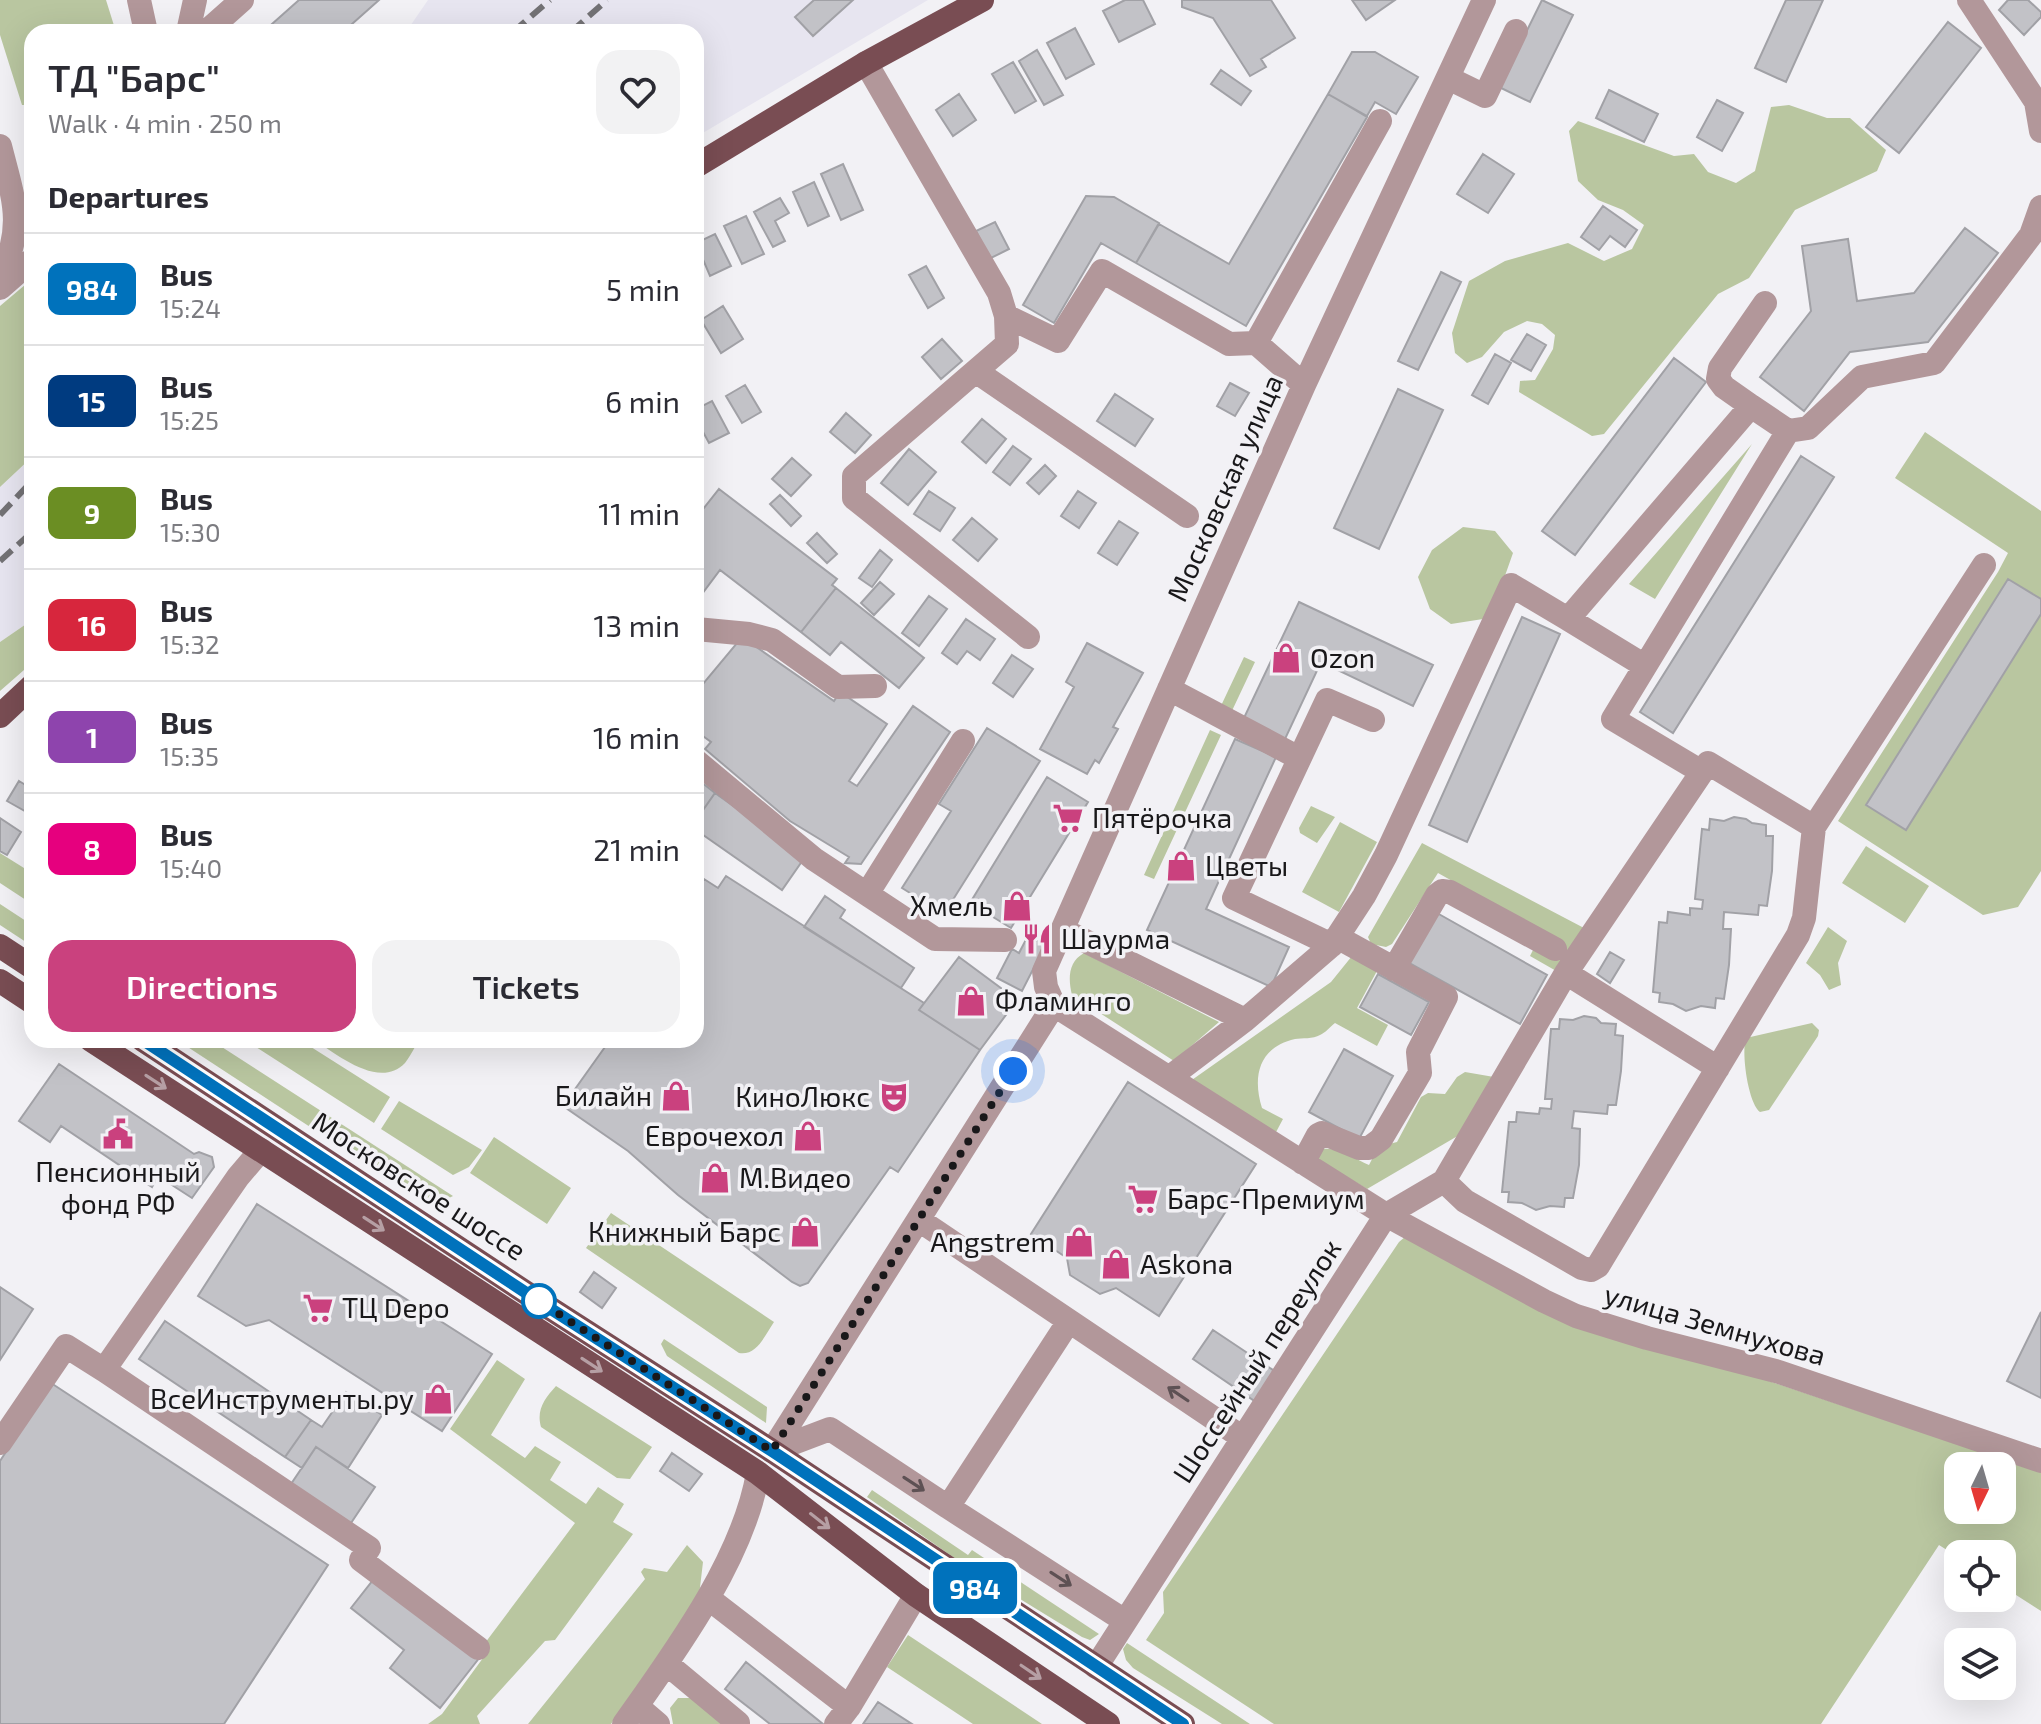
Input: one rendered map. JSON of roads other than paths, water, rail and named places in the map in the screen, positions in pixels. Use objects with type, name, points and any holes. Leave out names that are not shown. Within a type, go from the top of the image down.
[{"type":"main road","points":[[704,161],[866,63],[982,0]]},
{"type":"main road","points":[[0,716],[24,694]]},
{"type":"main road","points":[[0,946],[24,962]]},
{"type":"main road","points":[[0,981],[24,997]]},
{"type":"main road","name":"Московское шоссе","points":[[103,1048],[758,1473],[916,1595],[1108,1724]]},
{"type":"main road","name":"Московское шоссе","points":[[155,1048],[1183,1724]]},
{"type":"main road","points":[[758,1473],[772,1451]]},
{"type":"street","points":[[139,0],[144,24]]},
{"type":"street","points":[[190,24],[195,0]]},
{"type":"street","points":[[215,24],[242,0]]},
{"type":"street","name":"Московская улица","points":[[1054,1005],[1046,987],[1044,971],[1304,385],[1484,0]]},
{"type":"street","points":[[1969,0],[2036,102],[2041,131]]},
{"type":"street","points":[[1448,78],[1485,96],[1516,31]]},
{"type":"street","points":[[866,63],[999,293],[1006,316],[1007,344],[854,476],[854,498],[1028,637]]},
{"type":"street","points":[[1256,343],[1380,121]]},
{"type":"street","points":[[0,146],[16,212],[16,229],[0,280]]},
{"type":"street","points":[[1765,303],[1720,368],[1718,379],[1724,387],[1788,431],[1808,428],[1862,377],[1934,363],[2031,235],[2041,207]]},
{"type":"street","points":[[0,288],[24,267]]},
{"type":"street","points":[[1006,316],[1058,341],[1102,271],[1229,344],[1256,343],[1304,385]]},
{"type":"street","points":[[977,372],[1187,516]]},
{"type":"street","points":[[1568,619],[1751,406]]},
{"type":"street","points":[[1702,772],[1613,719],[1788,431]]},
{"type":"street","points":[[1444,1181],[1465,1201],[1582,1268],[1591,1270],[1604,1255],[1802,927],[1814,827],[1984,565]]},
{"type":"street","points":[[1170,1077],[1245,1020],[1334,941],[1386,855],[1511,585],[1645,666]]},
{"type":"street","points":[[704,630],[749,634],[772,640],[838,687],[875,686]]},
{"type":"street","points":[[1169,689],[1299,758]]},
{"type":"street","points":[[1303,1163],[1322,1133],[1359,1148],[1369,1148],[1381,1139],[1420,1073],[1418,1052],[1446,997],[1394,969],[1234,898],[1327,700],[1373,720]]},
{"type":"street","points":[[867,894],[963,741]]},
{"type":"street","points":[[772,1451],[1054,1005],[1386,1215],[1444,1181],[1566,973],[1708,763],[1814,827]]},
{"type":"street","points":[[704,768],[814,859],[935,939],[1005,940]]},
{"type":"street","points":[[1394,969],[1442,891],[1450,892],[1555,949]]},
{"type":"street","points":[[1063,930],[1245,1020]]},
{"type":"street","points":[[1566,973],[1718,1068]]},
{"type":"street","points":[[104,1370],[238,1177],[261,1150]]},
{"type":"street","name":"Шоссейный переулок","points":[[1096,1667],[1386,1215]]},
{"type":"street","name":"улица Земнухова","points":[[1386,1215],[1576,1316],[1779,1372],[2041,1461]]},
{"type":"street","points":[[919,1220],[1243,1438]]},
{"type":"street","points":[[948,1507],[1069,1321]]},
{"type":"street","points":[[0,1443],[66,1346],[369,1548],[361,1560],[478,1648]]},
{"type":"street","points":[[772,1451],[830,1429],[1125,1621]]},
{"type":"street","points":[[658,1724],[630,1715],[667,1664],[708,1598],[753,1505],[758,1473]]},
{"type":"street","points":[[708,1598],[842,1716],[916,1595]]},
{"type":"street","points":[[667,1664],[738,1724]]},
{"type":"railway","points":[[522,24],[550,0]]},
{"type":"railway","points":[[580,24],[607,0]]},
{"type":"railway","points":[[0,515],[24,490]]},
{"type":"railway","points":[[0,561],[24,539]]},
{"type":"place","name":"Ozon","points":[[1286,658]]},
{"type":"place","name":"Пятёрочка","points":[[1068,818]]},
{"type":"place","name":"Цветы","points":[[1181,866]]},
{"type":"place","name":"Хмель","points":[[1017,906]]},
{"type":"place","name":"Шаурма","points":[[1037,939]]},
{"type":"place","name":"Фламинго","points":[[971,1001]]},
{"type":"place","name":"Билайн","points":[[676,1096]]},
{"type":"place","name":"КиноЛюкс","points":[[894,1097]]},
{"type":"place","name":"Пенсионный фонд РФ","points":[[118,1134]]},
{"type":"place","name":"Еврочехол","points":[[808,1136]]},
{"type":"place","name":"М.Видео","points":[[715,1178]]},
{"type":"place","name":"Барс-Премиум","points":[[1143,1199]]},
{"type":"place","name":"Книжный Барс","points":[[805,1232]]},
{"type":"place","name":"Angstrem","points":[[1079,1242]]},
{"type":"place","name":"Askona","points":[[1116,1264]]},
{"type":"place","name":"ТЦ Depo","points":[[318,1308]]},
{"type":"place","name":"ВсеИнструменты.ру","points":[[438,1399]]}]
